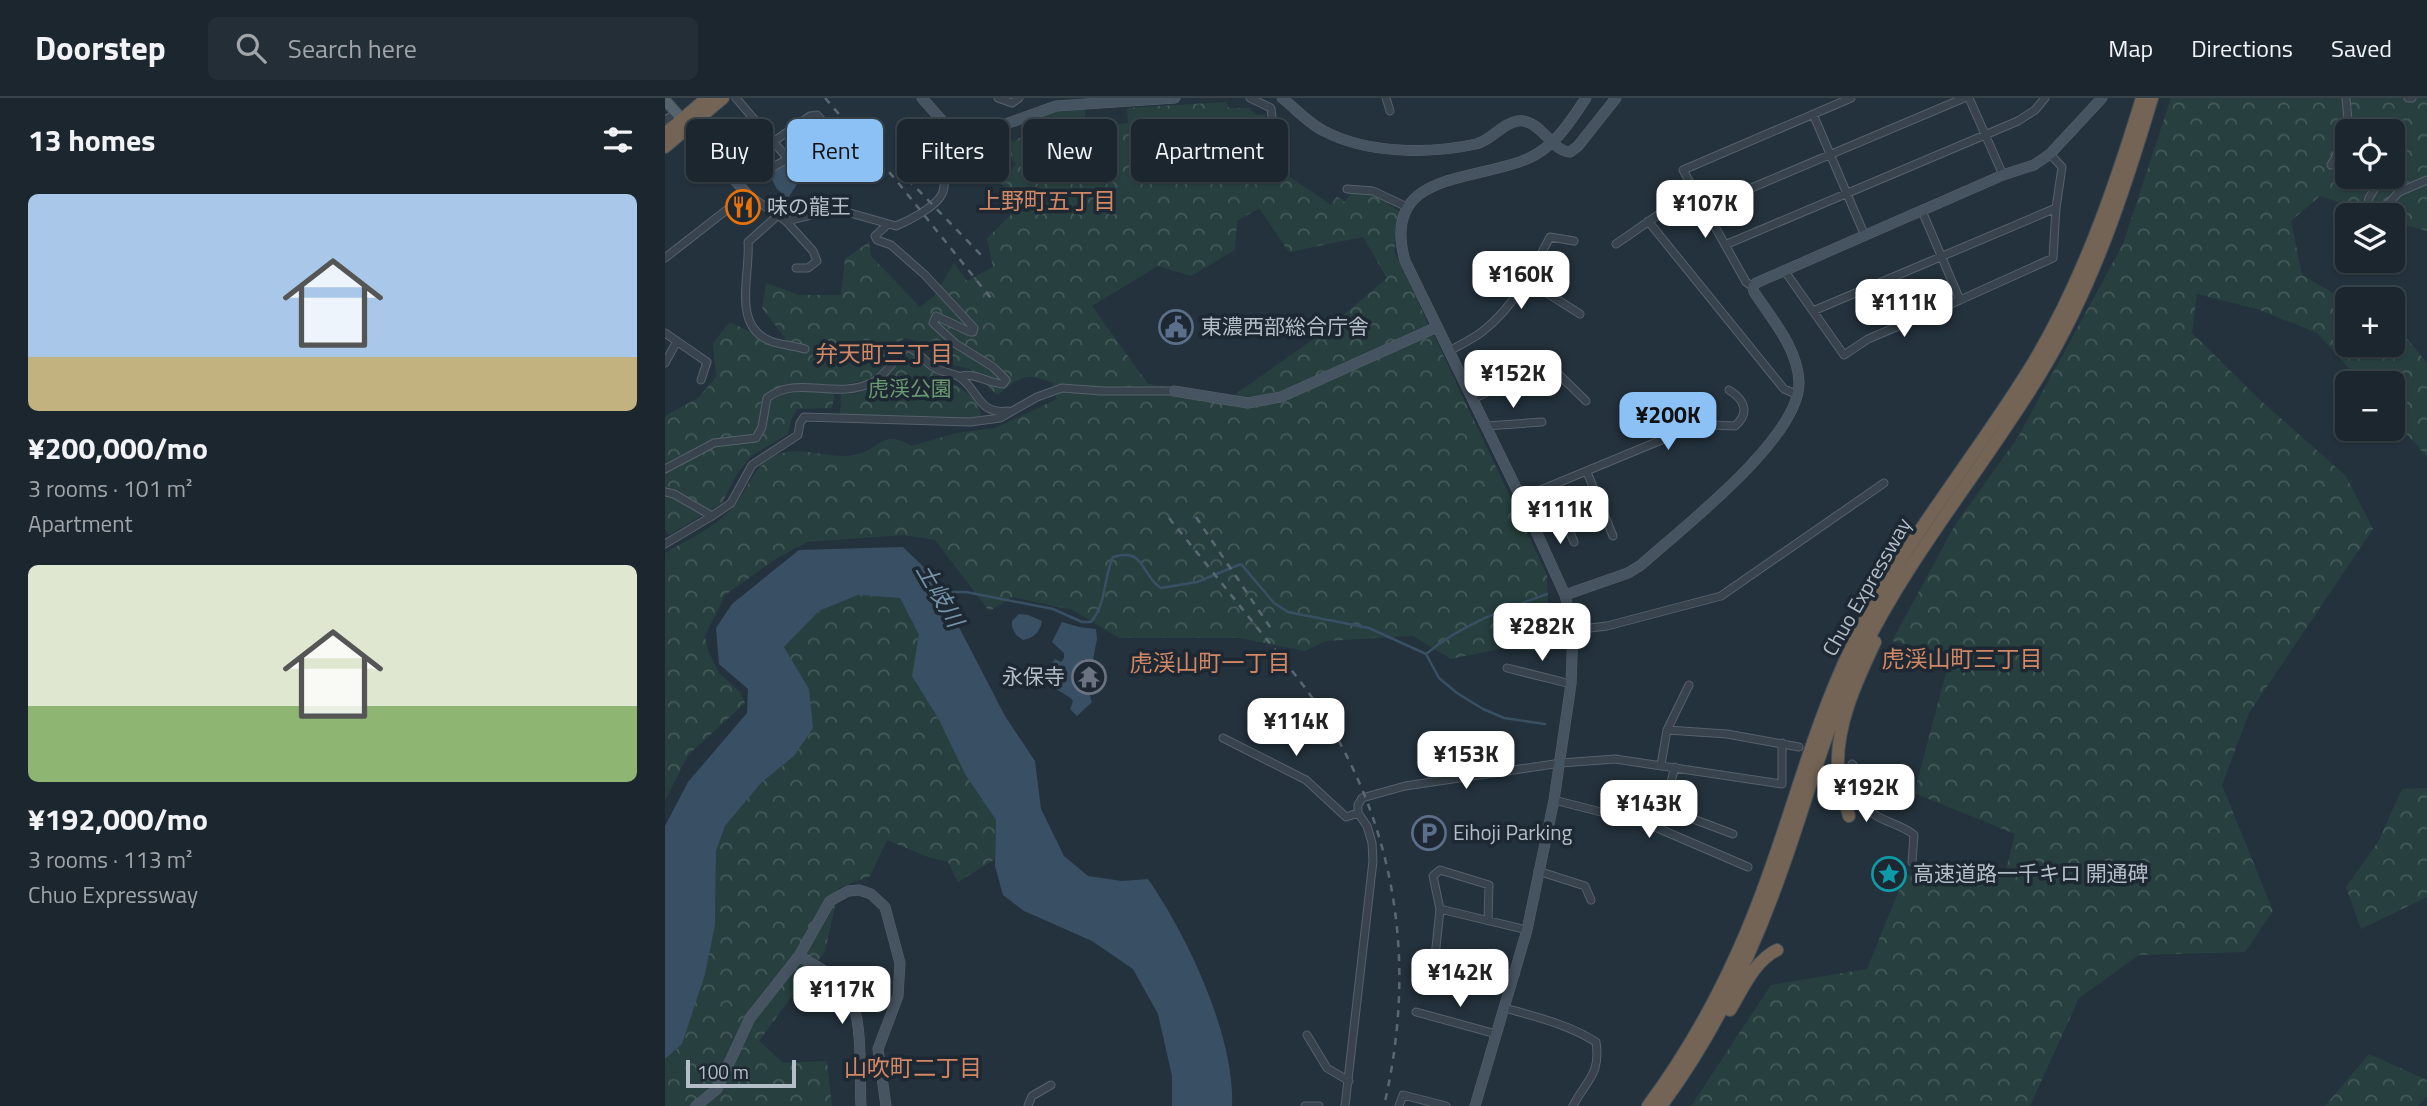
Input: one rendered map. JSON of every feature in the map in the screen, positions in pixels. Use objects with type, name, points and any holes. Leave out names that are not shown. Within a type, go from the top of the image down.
[{"type":"highway","points":[[665,134],[707,98]]},
{"type":"highway","points":[[665,147],[682,120],[723,98]]},
{"type":"highway","name":"Chuo Expressway","points":[[1648,1106],[1697,1032],[1745,936],[1828,700],[1862,625],[1901,560],[2012,398],[2073,289],[2108,202],[2142,98]]},
{"type":"highway","name":"Chuo Expressway","points":[[1663,1103],[1724,1006],[1755,940],[1781,874],[1826,735],[1850,677],[1893,594],[2021,404],[2077,306],[2118,205],[2152,98]]},
{"type":"highway","points":[[1849,816],[1838,768],[1842,727],[1886,619],[1913,566],[1940,522]]},
{"type":"highway","points":[[1663,1103],[1697,1060],[1754,971],[1768,954],[1777,950]]},
{"type":"main road","points":[[665,100],[682,120]]},
{"type":"street","points":[[736,98],[754,119]]},
{"type":"street","points":[[922,98],[941,119]]},
{"type":"street","points":[[998,98],[1012,103],[1019,98]]},
{"type":"street","points":[[1009,123],[1056,106],[1175,98]]},
{"type":"street","points":[[1250,98],[1271,108],[1272,119]]},
{"type":"street","points":[[1282,98],[1324,132],[1370,146],[1423,151],[1480,143],[1516,121],[1531,123],[1562,151],[1570,152],[1578,146],[1616,98]]},
{"type":"street","points":[[1386,98],[1390,111]]},
{"type":"street","points":[[1475,1106],[1527,930],[1554,800],[1571,684],[1573,630],[1565,595],[1521,498],[1405,261],[1399,242],[1407,207],[1426,188],[1529,158],[1565,131],[1586,98]]},
{"type":"street","points":[[1565,595],[1628,573],[1641,565],[1757,461],[1779,431],[1798,395],[1799,382],[1794,356],[1753,292],[1753,287],[1746,282],[1683,170],[1851,98]]},
{"type":"street","points":[[1704,208],[1967,98],[2003,176]]},
{"type":"street","points":[[1725,245],[2018,121],[2035,110],[2045,98]]},
{"type":"street","points":[[1753,287],[1759,281],[1784,270],[2034,165],[2050,154],[2102,98]]},
{"type":"street","points":[[2346,98],[2348,119]]},
{"type":"street","points":[[806,119],[817,114],[821,119]]},
{"type":"street","points":[[1813,114],[1865,236]]},
{"type":"street","points":[[665,120],[682,120],[686,125]]},
{"type":"street","points":[[773,167],[787,159],[773,142],[787,132]]},
{"type":"street","points":[[1784,270],[1844,355],[1868,339],[2053,258],[2062,167],[2050,154]]},
{"type":"street","points":[[2331,165],[2335,158]]},
{"type":"street","points":[[2389,203],[2399,192],[2427,180]]},
{"type":"street","points":[[736,182],[747,194],[786,221],[813,251],[817,261],[808,268],[796,268]]},
{"type":"street","points":[[786,221],[836,209],[896,226],[941,197],[944,182]]},
{"type":"street","points":[[1347,189],[1373,191],[1407,207]]},
{"type":"street","points":[[1616,244],[1694,190]]},
{"type":"street","points":[[665,258],[747,194]]},
{"type":"street","points":[[1813,311],[2056,208]]},
{"type":"street","points":[[1922,211],[1960,300]]},
{"type":"street","points":[[777,216],[748,242],[750,258],[745,306],[753,328],[765,338],[806,349]]},
{"type":"street","points":[[1648,220],[1784,389],[1798,395]]},
{"type":"street","points":[[888,224],[876,232],[877,240],[891,245],[903,254],[974,328],[973,332],[970,332],[936,316],[933,323],[956,344],[993,367],[1006,380],[1003,384],[997,384],[966,374],[958,377]]},
{"type":"street","points":[[1449,351],[1484,331],[1528,281],[1550,237],[1574,241]]},
{"type":"street","points":[[1528,281],[1580,314]]},
{"type":"street","points":[[665,544],[731,503],[752,465],[798,435],[804,417],[982,421],[999,418],[1037,397],[1062,388],[1174,391],[1248,402],[1281,397],[1437,327]]},
{"type":"street","points":[[665,333],[707,362],[701,380]]},
{"type":"street","points":[[665,363],[676,343]]},
{"type":"street","points":[[665,470],[714,443],[756,438],[762,427],[767,398],[772,394],[808,387],[838,391],[855,389],[875,381],[907,347],[916,351],[935,369],[958,377],[986,408],[996,412],[1012,411]]},
{"type":"street","points":[[1473,399],[1521,375],[1543,359],[1586,401]]},
{"type":"street","points":[[1521,498],[1688,429],[1712,425],[1735,426],[1743,419],[1745,411],[1739,396],[1729,390]]},
{"type":"street","points":[[982,421],[986,416],[986,408]]},
{"type":"street","points":[[1486,426],[1542,422]]},
{"type":"street","points":[[1587,472],[1613,536]]},
{"type":"street","points":[[1573,630],[1607,626],[1721,596],[1884,483]]},
{"type":"street","points":[[1550,486],[1574,542]]},
{"type":"street","points":[[665,492],[674,494],[712,516]]},
{"type":"street","points":[[1507,668],[1571,684]]},
{"type":"street","points":[[1661,765],[1667,730],[1689,685]]},
{"type":"street","points":[[1667,730],[1727,734],[1800,747]]},
{"type":"street","points":[[1223,738],[1306,780],[1346,817],[1359,813]]},
{"type":"street","points":[[1345,1106],[1373,861],[1372,843],[1357,805],[1362,797],[1405,786],[1561,763],[1615,759],[1782,784],[1781,743]]},
{"type":"street","points":[[1852,764],[1858,769],[1861,796],[1867,809],[1914,835],[1912,862]]},
{"type":"street","points":[[1675,767],[1664,808],[1733,834]]},
{"type":"street","points":[[1554,800],[1648,824],[1748,867]]},
{"type":"street","points":[[1488,921],[1489,884],[1440,870],[1433,876],[1440,909],[1436,957],[1441,962],[1515,975]]},
{"type":"street","points":[[1538,872],[1585,886],[1591,900]]},
{"type":"street","points":[[696,1106],[717,1089],[750,1018],[799,956],[826,907],[848,891],[865,891],[885,907],[899,963],[898,996],[878,1049],[886,1106]]},
{"type":"street","points":[[1440,909],[1527,930]]},
{"type":"street","points":[[799,956],[835,979],[851,998],[857,1025],[861,1106]]},
{"type":"street","points":[[1505,1008],[1550,1020],[1581,1032],[1596,1042],[1598,1058],[1591,1079],[1573,1106]]},
{"type":"street","points":[[1416,1012],[1496,1034]]},
{"type":"street","points":[[1307,1035],[1327,1068],[1349,1081]]},
{"type":"street","points":[[1028,1106],[1032,1096],[1051,1085]]},
{"type":"street","points":[[1399,1106],[1403,1095],[1446,1106]]},
{"type":"street","points":[[1305,1106],[1319,1106]]},
{"type":"green space","points":[[2171,98],[2427,98],[2427,231],[2405,225],[2405,203],[2341,203],[2320,196],[2291,221],[2302,275],[2335,294],[2335,353],[2317,333],[2257,309],[2197,294],[2192,333],[2259,399],[2346,476],[2373,529],[2249,713],[2222,785],[2273,911],[2245,952],[2139,955],[2079,998],[2030,1106],[1691,1106],[1771,985],[1867,969],[1905,875],[2005,873],[2015,834],[1914,793],[1951,654],[1892,641],[1955,525],[2018,437],[2123,244]]},
{"type":"green space","points":[[1226,102],[1229,108],[1249,108],[1257,115],[1266,114],[1264,119],[1131,119],[1131,182],[1288,182],[1288,176],[1331,205],[1337,196],[1344,202],[1351,194],[1374,194],[1400,212],[1394,251],[1547,575],[1549,653],[1504,648],[1451,659],[1413,636],[1326,641],[1305,651],[1240,638],[1119,638],[1073,610],[1013,597],[989,611],[935,540],[903,535],[807,542],[777,558],[725,595],[705,636],[709,653],[719,673],[740,692],[745,703],[688,755],[665,801],[665,553],[703,532],[729,512],[763,464],[777,455],[797,451],[848,456],[866,451],[888,439],[902,441],[911,446],[957,433],[995,428],[1057,399],[1052,383],[1035,377],[1023,378],[997,395],[970,369],[944,363],[918,342],[906,338],[898,342],[881,369],[868,380],[836,386],[832,408],[797,409],[788,434],[751,456],[737,474],[722,503],[669,535],[665,529],[665,416],[698,398],[716,377],[713,343],[730,322],[785,349],[785,338],[762,308],[766,283],[799,295],[841,295],[845,259],[869,242],[871,256],[920,307],[934,296],[954,263],[967,281],[993,267],[987,238],[1018,208],[1000,182],[1009,182],[1009,172],[1016,164],[1009,154],[1009,137],[1013,142],[1023,134],[1023,182],[1117,182],[1117,125],[1128,123],[1127,108]],"holes":[[[1259,208],[1289,252],[1363,237],[1387,278],[1325,331],[1233,396],[1148,384],[1092,306],[1158,266],[1191,276],[1235,250],[1237,221]]]},
{"type":"green space","points":[[1084,108],[1086,119],[1030,119],[1059,110]]},
{"type":"green space","points":[[2405,336],[2427,363],[2427,457],[2405,432],[2405,371],[2351,371],[2339,357],[2405,357]]},
{"type":"green space","name":"虎渓公園","points":[[906,353],[915,356],[927,368],[969,394],[980,409],[982,419],[840,415],[841,394],[862,392],[870,388]]},
{"type":"green space","points":[[858,595],[900,598],[919,635],[913,677],[938,718],[965,774],[996,820],[995,859],[958,882],[948,862],[925,856],[887,840],[870,876],[839,888],[825,951],[759,1041],[783,1063],[827,1061],[832,1106],[665,1106],[665,1059],[682,1044],[715,925],[716,851],[725,826],[761,783],[794,756],[809,689],[784,647],[819,611]]},
{"type":"green space","points":[[2427,788],[2427,897],[2361,929],[2346,887],[2378,842],[2402,789]]},
{"type":"green space","points":[[2369,1054],[2427,1080],[2427,1096],[2418,1106],[2325,1106]]},
{"type":"water","points":[[786,163],[787,182],[799,182],[786,201],[782,201],[783,194],[773,182],[773,173]]},
{"type":"water","name":"土岐川","points":[[903,547],[932,575],[1005,716],[1035,761],[1041,809],[1064,856],[1088,876],[1122,881],[1148,879],[1163,902],[1193,957],[1217,1018],[1231,1078],[1232,1106],[1172,1106],[1172,1076],[1158,1014],[1133,969],[1092,941],[1024,911],[1003,895],[995,866],[996,820],[965,774],[938,718],[912,676],[919,635],[900,598],[858,595],[819,611],[784,647],[809,689],[813,728],[794,756],[761,783],[725,826],[716,851],[715,925],[705,974],[682,1044],[665,1059],[665,826],[688,782],[747,713],[748,689],[719,664],[716,628],[732,604],[799,550]]},
{"type":"water","points":[[1019,614],[1042,621],[1036,634],[1030,638],[1023,640],[1016,635],[1012,627],[1012,621]]},
{"type":"water","points":[[1062,622],[1096,629],[1093,660],[1083,659],[1076,678],[1077,684],[1089,684],[1094,688],[1089,693],[1092,702],[1077,716],[1070,709],[1073,701],[1050,685],[1052,663],[1055,659],[1061,662],[1064,658],[1064,653],[1052,642]]},
{"type":"waterway","name":"土岐川","points":[[938,596],[949,592],[966,592],[1053,609],[1082,622],[1091,622],[1100,607],[1113,557],[1123,555],[1137,559],[1161,588],[1197,582],[1241,564],[1274,603],[1288,612],[1369,628],[1426,654],[1439,678],[1483,709],[1504,718],[1545,724]]},
{"type":"waterway","points":[[1426,654],[1469,626],[1547,594]]},
{"type":"railway","points":[[825,98],[896,180],[994,302]]},
{"type":"railway","points":[[911,182],[983,257]]},
{"type":"railway","points":[[1196,517],[1274,633]]},
{"type":"railway","points":[[1169,518],[1316,703],[1349,760],[1369,807],[1384,855],[1394,904],[1399,954],[1399,1004],[1394,1055],[1384,1106]]},
{"type":"place","name":"味の龍王","points":[[743,207]]},
{"type":"place","name":"東濃西部総合庁舎","points":[[1176,327]]},
{"type":"place","name":"永保寺","points":[[1089,677]]},
{"type":"place","name":"Eihoji Parking","points":[[1429,833]]},
{"type":"place","name":"高速道路一千キロ 開通碑","points":[[1889,874]]},
{"type":"district","name":"上野町五丁目","points":[[1047,201]]},
{"type":"district","name":"弁天町三丁目","points":[[884,354]]},
{"type":"district","name":"虎渓山町三丁目","points":[[1962,659]]},
{"type":"district","name":"虎渓山町一丁目","points":[[1210,663]]},
{"type":"district","name":"山吹町二丁目","points":[[913,1068]]}]
